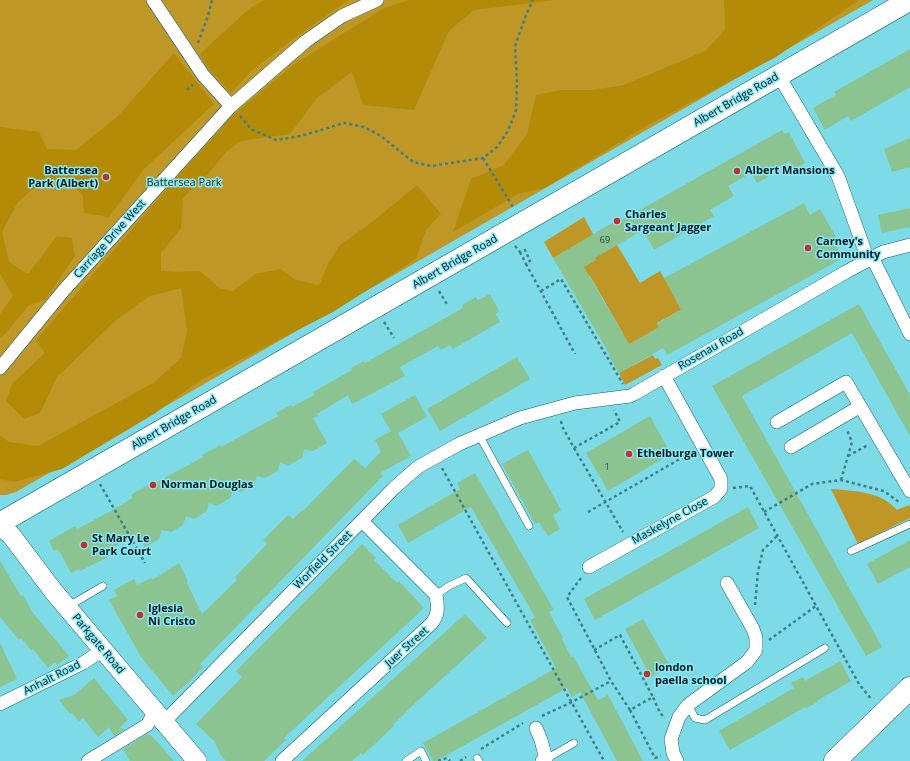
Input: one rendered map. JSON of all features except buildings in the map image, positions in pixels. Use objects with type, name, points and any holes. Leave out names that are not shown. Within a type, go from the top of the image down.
[{"type":"highway","points":[[836,761],[910,688]]},
{"type":"main road","name":"Albert Bridge Road","points":[[0,523],[910,0]]},
{"type":"street","points":[[153,0],[204,75],[231,106]]},
{"type":"street","name":"Carriage Drive West","points":[[0,368],[64,290],[231,106],[306,41],[342,16],[377,0]]},
{"type":"street","points":[[779,76],[838,176],[861,243],[876,266],[910,334]]},
{"type":"street","name":"Rosenau Road","points":[[502,425],[557,407],[634,394],[871,258],[883,252],[910,246]]},
{"type":"street","points":[[664,376],[721,479],[721,489]]},
{"type":"street","points":[[777,422],[846,382],[879,439],[908,495]]},
{"type":"street","points":[[792,447],[860,407]]},
{"type":"street","name":"Worfield Street","points":[[88,761],[160,717],[362,521],[400,482],[418,467],[459,444],[502,425]]},
{"type":"street","name":"Maskelyne Close","points":[[589,566],[714,497],[721,489]]},
{"type":"street","points":[[362,521],[436,595]]},
{"type":"street","name":"Parkgate Road","points":[[0,526],[11,536],[102,650],[196,761]]},
{"type":"street","points":[[675,757],[671,739],[679,717],[688,705],[747,662],[756,650],[756,638],[753,629],[727,583]]},
{"type":"street","name":"Juer Street","points":[[282,761],[431,624],[436,618],[437,613],[438,606],[436,595]]},
{"type":"street","name":"Anhalt Road","points":[[0,704],[83,663],[102,650]]},
{"type":"street","points":[[534,724],[541,740],[544,760]]},
{"type":"lane","points":[[479,435],[529,526]]},
{"type":"lane","points":[[851,551],[910,524]]},
{"type":"lane","points":[[436,595],[448,586],[466,578],[507,623]]},
{"type":"lane","points":[[67,607],[103,586]]},
{"type":"lane","points":[[688,705],[695,718],[705,720],[825,648]]},
{"type":"lane","points":[[544,760],[574,743]]},
{"type":"lane","points":[[406,761],[421,751],[426,761]]},
{"type":"path","points":[[193,58],[212,0]]},
{"type":"path","points":[[231,106],[251,129],[276,140],[301,136],[344,123],[364,127],[381,136],[413,162],[431,166],[483,158],[497,147],[508,131],[516,110],[517,83],[515,46],[533,0]]},
{"type":"path","points":[[483,158],[514,210]]},
{"type":"path","points":[[513,244],[520,252],[575,354]]},
{"type":"path","points":[[520,252],[525,250],[530,261],[526,264]]},
{"type":"path","points":[[541,291],[561,279],[614,368],[623,385],[626,396]]},
{"type":"path","points":[[574,448],[620,422],[615,414],[612,398]]},
{"type":"path","points":[[557,407],[562,426],[630,544]]},
{"type":"path","points":[[842,418],[852,442],[842,480]]},
{"type":"path","points":[[848,456],[879,439]]},
{"type":"path","points":[[588,512],[703,446]]},
{"type":"path","points":[[436,457],[604,761]]},
{"type":"path","points":[[92,470],[145,563]]},
{"type":"path","points":[[764,512],[812,484],[842,480],[884,491],[900,502],[908,495]]},
{"type":"path","points":[[721,489],[750,486],[859,684],[885,713]]},
{"type":"path","points":[[753,629],[758,570],[764,550],[777,535]]},
{"type":"path","points":[[589,566],[567,597],[594,650],[611,681],[630,710],[655,758],[675,757]]},
{"type":"path","points":[[756,650],[816,606]]},
{"type":"path","points":[[594,650],[620,635],[660,713],[674,729]]},
{"type":"path","points":[[460,761],[477,756],[521,724],[534,724],[611,681]]},
{"type":"path","points":[[630,710],[653,697]]},
{"type":"path","points":[[438,761],[447,758],[450,761]]},
{"type":"green space","name":"Battersea Park","points":[[0,0],[873,0],[16,492],[0,495]]},
{"type":"green space","points":[[264,0],[349,0],[293,39],[250,72],[231,93],[209,69],[200,54],[250,8]]},
{"type":"green space","points":[[409,0],[555,0],[474,10],[449,31],[414,110],[363,105],[352,72],[317,98],[290,134],[241,141],[226,152],[208,174],[183,198],[181,228],[161,253],[161,271],[200,271],[219,288],[233,291],[255,274],[281,269],[296,280],[319,285],[329,262],[340,245],[372,222],[417,185],[441,214],[426,230],[416,259],[333,312],[201,380],[154,414],[62,469],[14,482],[0,479],[0,435],[9,442],[38,446],[153,383],[181,358],[187,331],[181,288],[150,296],[116,320],[57,377],[40,413],[24,419],[6,401],[12,384],[45,353],[36,340],[180,174],[222,128],[227,120],[293,65],[384,8]]},
{"type":"green space","points":[[724,0],[859,0],[776,57],[646,126],[545,188],[518,194],[453,232],[471,179],[504,165],[527,134],[536,95],[561,90],[592,90],[624,85],[705,51],[725,30]]},
{"type":"green space","name":"Battersea Park (Albert)","points":[[174,53],[214,104],[144,169],[109,217],[84,213],[83,196],[67,179],[44,179],[18,202],[2,232],[9,262],[28,274],[57,236],[72,238],[75,256],[45,300],[29,305],[0,338],[0,314],[13,296],[0,274],[0,127],[39,132],[47,149],[76,150],[118,116]]},
{"type":"green space","points":[[584,217],[603,253],[617,245],[640,283],[660,271],[671,290],[737,279],[657,323],[665,338],[621,349],[616,339],[624,335],[590,276],[581,281],[553,258],[544,242]]},
{"type":"green space","points":[[653,355],[655,359],[658,358],[662,365],[625,385],[619,373]]},
{"type":"green space","points":[[831,489],[867,493],[883,499],[897,510],[909,505],[910,518],[858,544]]},
{"type":"place","name":"Albert Mansions","points":[[737,171]]},
{"type":"place","name":"Battersea Park (Albert)","points":[[106,177]]},
{"type":"place","name":"Charles Sargeant Jagger","points":[[617,221]]},
{"type":"place","name":"Carney's Community","points":[[808,248]]},
{"type":"place","name":"Ethelburga Tower","points":[[629,454]]},
{"type":"place","name":"Norman Douglas","points":[[153,485]]},
{"type":"place","name":"St Mary Le Park Court","points":[[84,545]]},
{"type":"place","name":"Iglesia Ni Cristo","points":[[140,615]]},
{"type":"place","name":"london paella school","points":[[647,674]]}]
